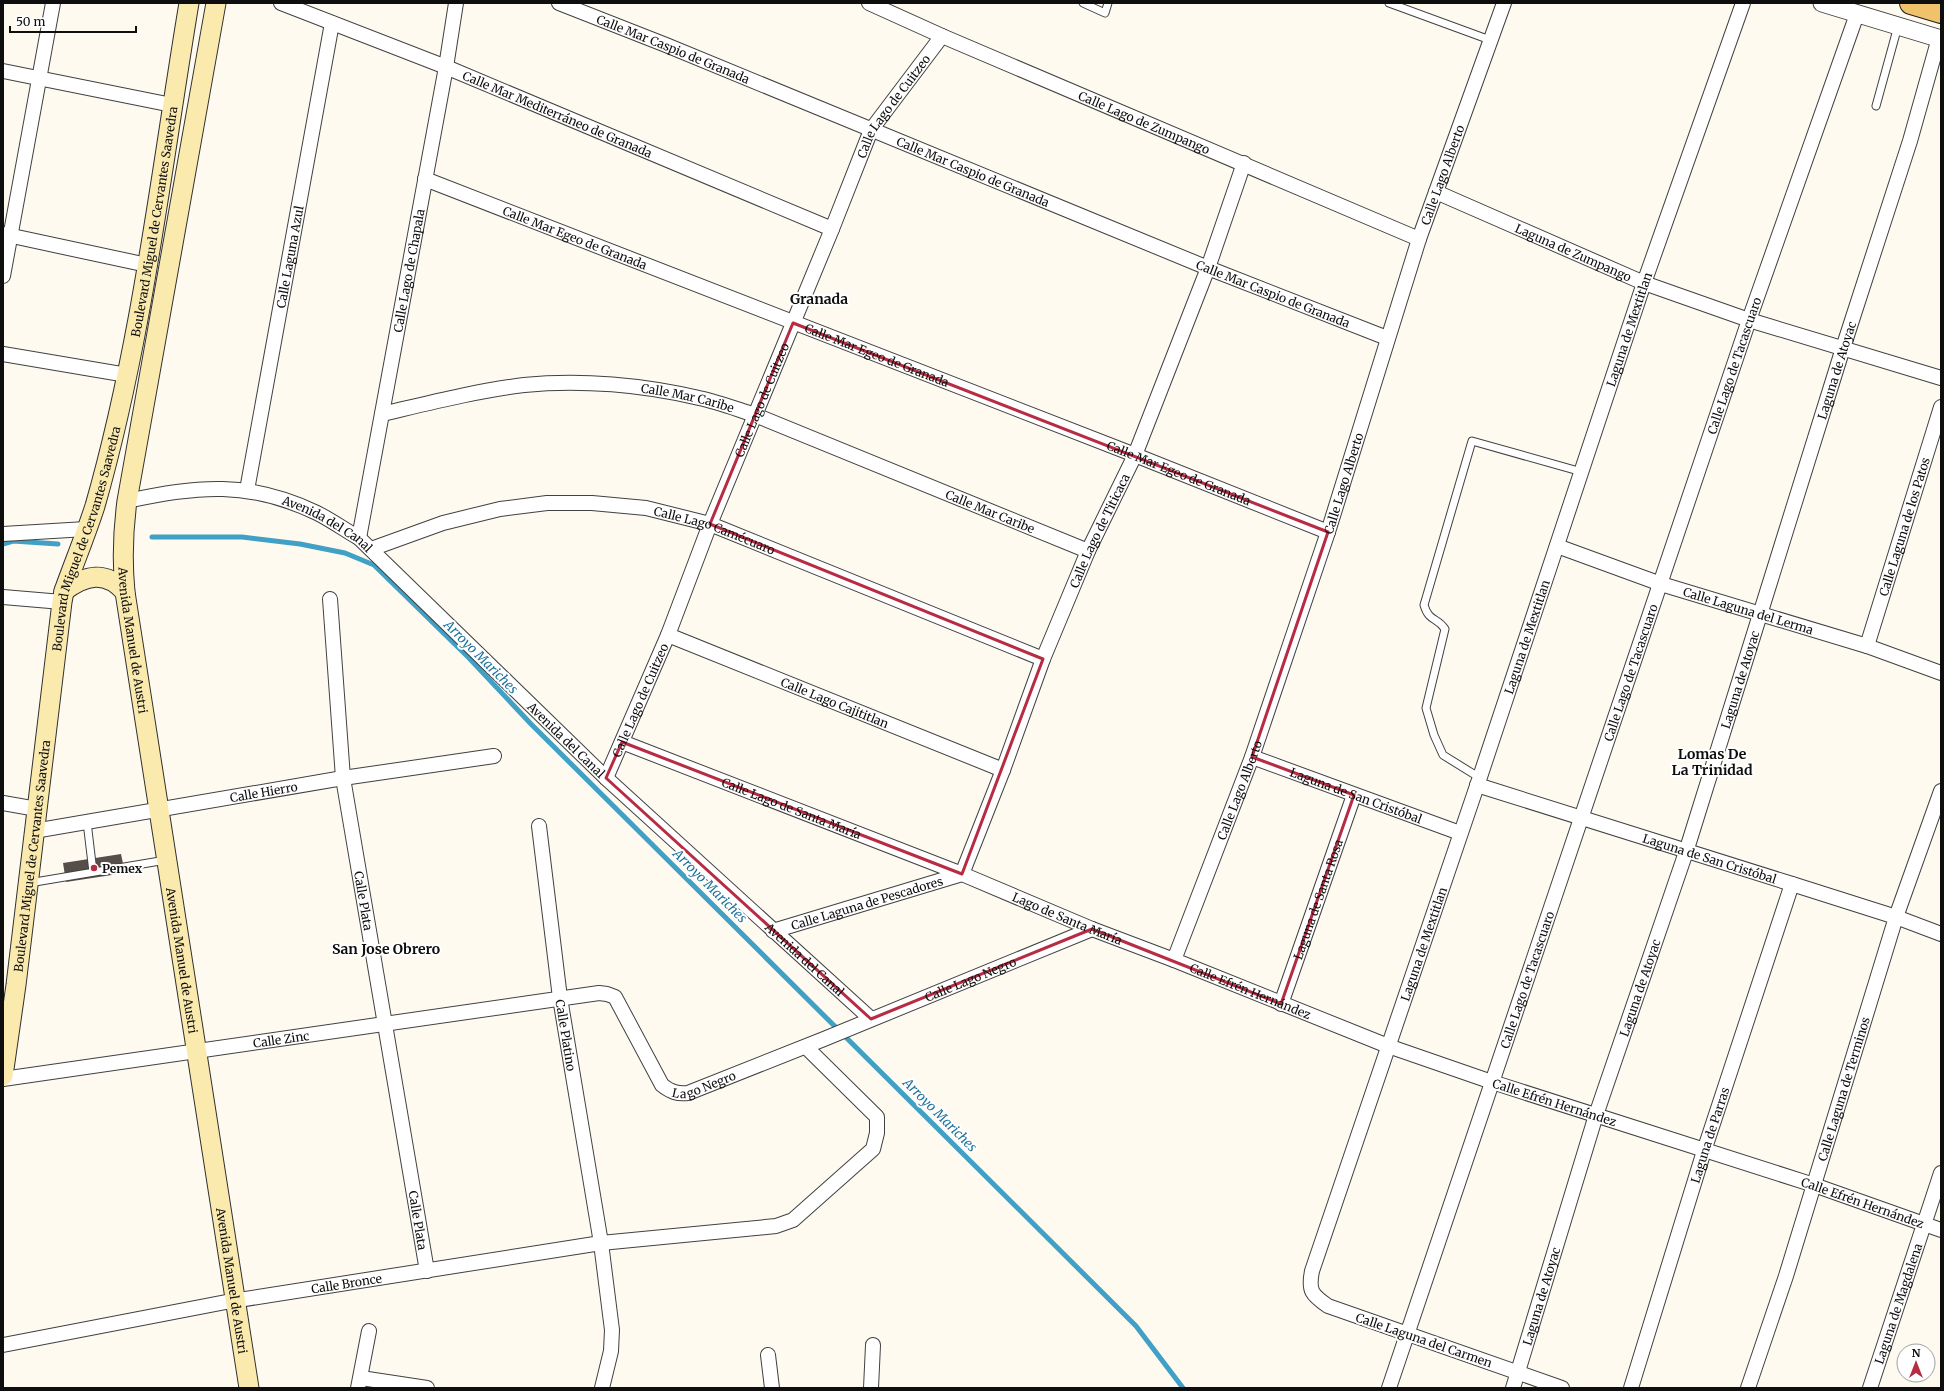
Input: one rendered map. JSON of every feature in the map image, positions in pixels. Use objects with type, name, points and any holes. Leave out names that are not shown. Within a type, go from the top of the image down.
[{"type":"main road","name":"Boulevard Miguel de Cervantes Saavedra","points":[[3,1076],[10,984],[28,884],[63,597],[94,508],[127,375],[147,265],[189,3]]},
{"type":"main road","name":"Boulevard Miguel de Cervantes Saavedra","points":[[123,533],[127,500],[216,3]]},
{"type":"main road","points":[[1911,3],[1941,12]]},
{"type":"main road","points":[[94,508],[127,500]]},
{"type":"main road","name":"Avenida Manuel de Austri","points":[[123,533],[125,592],[234,1300],[249,1388]]},
{"type":"main road","points":[[63,597],[74,583],[91,577],[114,582],[125,592]]},
{"type":"street","points":[[3,276],[7,234],[53,3]]},
{"type":"street","name":"Calle Mar Mediterráneo de Granada","points":[[280,3],[446,67],[832,229]]},
{"type":"street","name":"Calle Lago de Chapala","points":[[359,538],[446,67],[456,3]]},
{"type":"street","name":"Calle Mar Caspio de Granada","points":[[559,3],[666,45],[1208,268],[1387,338]]},
{"type":"street","name":"Calle Lago de Zumpango","points":[[869,3],[942,36],[1244,163],[1419,239]]},
{"type":"street","name":"Calle Lago Alberto","points":[[1174,960],[1252,757],[1328,532],[1419,239],[1504,3]]},
{"type":"street","name":"Laguna de Mextitlan","points":[[1312,1271],[1582,472],[1644,283],[1743,3]]},
{"type":"street","points":[[1822,3],[1940,38]]},
{"type":"street","name":"Calle Lago de Tacascuaro","points":[[1389,1388],[1749,320],[1857,14]]},
{"type":"street","name":"Calle Laguna Azul","points":[[247,490],[332,23]]},
{"type":"street","name":"Calle Lago de Cuitzeo","points":[[606,778],[668,635],[710,524],[794,323],[871,130],[942,36]]},
{"type":"street","name":"Laguna de Atoyac","points":[[1513,1388],[1596,1115],[1686,852],[1843,348],[1910,142],[1940,38]]},
{"type":"street","points":[[3,71],[39,77],[172,105]]},
{"type":"street","name":"Calle Lago de Titicaca","points":[[962,874],[1003,770],[1043,659],[1088,551],[1135,455],[1208,268],[1244,163]]},
{"type":"street","name":"Calle Mar Egeo de Granada","points":[[425,179],[1135,455],[1328,532]]},
{"type":"street","name":"Laguna de Zumpango","points":[[1436,192],[1644,283],[1749,320],[1941,378]]},
{"type":"street","points":[[7,234],[147,265]]},
{"type":"street","points":[[3,354],[127,375]]},
{"type":"street","name":"Calle Mar Caribe","points":[[382,414],[463,395],[525,385],[597,383],[661,390],[701,398],[755,415],[1088,551]]},
{"type":"street","name":"Calle Laguna de los Patos","points":[[1867,646],[1941,407]]},
{"type":"street","name":"Avenida del Canal","points":[[127,500],[202,488],[247,490],[272,496],[317,513],[359,538],[606,778],[871,1019]]},
{"type":"street","name":"Calle Lago Camécuaro","points":[[372,549],[443,522],[500,509],[547,503],[592,503],[646,508],[710,524],[1043,659]]},
{"type":"street","points":[[3,534],[86,529]]},
{"type":"street","name":"Calle Laguna del Lerma","points":[[1557,546],[1661,584],[1867,646],[1941,673]]},
{"type":"street","points":[[3,597],[63,597]]},
{"type":"street","name":"Calle Plata","points":[[330,598],[343,778],[427,1271]]},
{"type":"street","name":"Calle Lago Cajititlan","points":[[668,635],[1003,770]]},
{"type":"street","name":"Calle Lago de Santa María","points":[[622,742],[962,874]]},
{"type":"street","name":"Calle Hierro","points":[[34,831],[343,778],[494,756]]},
{"type":"street","name":"Laguna de San Cristóbal","points":[[1252,757],[1460,833]]},
{"type":"street","name":"Laguna de San Cristóbal","points":[[1478,781],[1582,818],[1896,917],[1941,934]]},
{"type":"street","name":"Calle Laguna de Terminos","points":[[1748,1388],[1786,1276],[1896,917],[1941,791]]},
{"type":"street","name":"Laguna de Santa Rosa","points":[[1281,1004],[1354,795]]},
{"type":"street","points":[[3,803],[37,809]]},
{"type":"street","name":"Calle Platino","points":[[539,826],[560,998],[601,1243],[612,1330],[611,1351],[602,1388]]},
{"type":"street","name":"Lago de Santa María","points":[[962,874],[1092,929],[1174,960]]},
{"type":"street","name":"Calle Laguna de Pescadores","points":[[773,931],[962,874]]},
{"type":"street","name":"Laguna de Parras","points":[[1631,1388],[1704,1151],[1792,884]]},
{"type":"street","name":"Calle Lago Negro","points":[[848,1029],[1092,929]]},
{"type":"street","name":"Calle Efrén Hernández","points":[[1174,960],[1388,1046],[1492,1082],[1814,1185],[1941,1230]]},
{"type":"street","name":"Lago Negro","points":[[560,998],[599,993],[615,997],[662,1085],[671,1092],[680,1094],[697,1091],[848,1029]]},
{"type":"street","name":"Calle Zinc","points":[[3,1080],[560,998]]},
{"type":"street","name":"Calle Bronce","points":[[3,1345],[234,1300],[601,1243],[776,1226],[793,1220],[873,1149],[877,1133],[877,1117],[806,1047]]},
{"type":"street","name":"Laguna de Magdalena","points":[[1870,1388],[1941,1173]]},
{"type":"street","name":"Calle Laguna del Carmen","points":[[1312,1271],[1310,1284],[1315,1298],[1328,1306],[1562,1388]]},
{"type":"street","points":[[369,1331],[359,1383],[427,1388]]},
{"type":"street","points":[[871,1388],[873,1345]]},
{"type":"street","points":[[768,1355],[772,1388]]},
{"type":"lane","points":[[1083,3],[1105,13],[1108,3]]},
{"type":"lane","points":[[1389,3],[1490,40]]},
{"type":"lane","points":[[1876,106],[1898,26]]},
{"type":"lane","points":[[1478,781],[1472,773],[1443,755],[1434,735],[1426,708],[1445,630],[1442,624],[1427,614],[1424,605],[1472,441],[1582,472]]},
{"type":"lane","points":[[87,822],[94,872]]},
{"type":"lane","points":[[28,884],[166,860]]},
{"type":"highlighted area","points":[[793,323],[1328,532],[1252,757],[1354,795],[1281,1004],[1092,929],[871,1019],[606,778],[622,742],[962,874],[1043,659],[710,524]]},
{"type":"building","name":"Pemex","points":[[121,854],[125,873],[66,882],[63,863]]},
{"type":"waterway","name":"Arroyo Mariches","points":[[152,537],[242,537],[300,544],[345,553],[374,565],[469,658],[531,724],[1136,1326],[1183,1388]]},
{"type":"waterway","name":"Arroyo Mariches","points":[[3,544],[13,541],[58,544]]},
{"type":"place","name":"Pemex","points":[[94,868]]},
{"type":"district","name":"Granada","points":[[819,299]]},
{"type":"district","name":"Lomas De La Trinidad","points":[[1712,762]]},
{"type":"district","name":"San Jose Obrero","points":[[386,949]]}]
